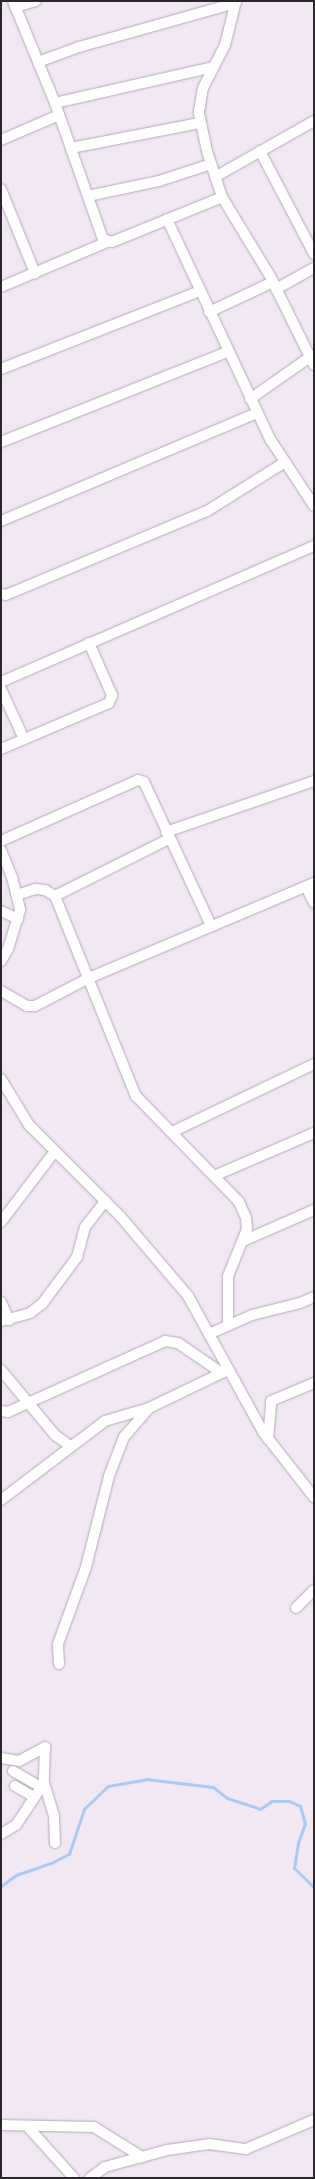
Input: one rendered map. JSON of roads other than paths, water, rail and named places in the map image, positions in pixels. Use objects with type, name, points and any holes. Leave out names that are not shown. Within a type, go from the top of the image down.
[{"type":"street","points":[[36,1],[14,4],[55,103],[103,239],[107,242]]},
{"type":"street","points":[[38,62],[79,47],[236,2]]},
{"type":"street","points":[[236,2],[225,45],[203,88],[199,104],[200,123],[222,198],[275,285],[311,356],[250,399]]},
{"type":"street","points":[[55,103],[213,67]]},
{"type":"street","points":[[1,140],[59,115]]},
{"type":"street","points":[[71,148],[200,123]]},
{"type":"street","points":[[215,177],[313,123]]},
{"type":"street","points":[[260,151],[310,238],[314,254]]},
{"type":"street","points":[[88,196],[159,181],[211,164]]},
{"type":"street","points":[[1,189],[35,273]]},
{"type":"street","points":[[1,287],[107,242],[222,198]]},
{"type":"street","points":[[167,219],[227,352],[257,413],[285,462],[314,506]]},
{"type":"street","points":[[209,312],[314,268]]},
{"type":"street","points":[[1,369],[200,291]]},
{"type":"street","points":[[1,442],[227,352]]},
{"type":"street","points":[[1,521],[257,413]]},
{"type":"street","points":[[1,594],[6,595],[207,511],[285,462]]},
{"type":"street","points":[[1,682],[314,546]]},
{"type":"street","points":[[1,749],[109,703],[112,695],[89,643]]},
{"type":"street","points":[[1,689],[24,739]]},
{"type":"street","points":[[1,841],[138,780],[144,782],[148,787],[168,835],[212,926]]},
{"type":"street","points":[[55,896],[168,835],[314,781]]},
{"type":"street","points":[[1,850],[17,895],[20,910],[8,949],[1,961]]},
{"type":"street","points":[[1,991],[27,1006],[35,1006],[90,978],[310,885],[314,903]]},
{"type":"street","points":[[17,895],[36,889],[45,890],[55,896],[90,978],[136,1096],[239,1202],[246,1218],[247,1229],[228,1276],[228,1325]]},
{"type":"street","points":[[1,911],[18,919]]},
{"type":"street","points":[[172,1132],[314,1064]]},
{"type":"street","points":[[1,1079],[29,1125],[106,1201],[188,1296],[209,1334],[225,1371],[268,1439],[314,1497]]},
{"type":"street","points":[[214,1176],[314,1133]]},
{"type":"street","points":[[1,1222],[55,1151]]},
{"type":"street","points":[[1,1302],[5,1321],[30,1313],[42,1304],[77,1257],[85,1227],[106,1201]]},
{"type":"street","points":[[243,1241],[314,1210]]},
{"type":"street","points":[[209,1334],[252,1315],[300,1303],[314,1297]]},
{"type":"street","points":[[1,1411],[8,1412],[164,1341],[178,1343],[225,1371]]},
{"type":"street","points":[[1,1370],[55,1435],[70,1446]]},
{"type":"street","points":[[1,1500],[104,1421],[149,1408],[225,1371]]},
{"type":"street","points":[[268,1439],[271,1401],[314,1383]]},
{"type":"street","points":[[58,1664],[58,1644],[86,1568],[109,1476],[124,1437],[149,1408]]},
{"type":"street","points":[[296,1608],[314,1590]]},
{"type":"street","points":[[1,1758],[19,1761],[45,1747],[42,1785],[54,1816],[55,1843]]},
{"type":"street","points":[[13,1771],[42,1785]]},
{"type":"street","points":[[1,1834],[16,1825],[42,1785]]},
{"type":"street","points":[[15,1786],[34,1797]]},
{"type":"street","points":[[90,2178],[105,2167],[167,2150],[209,2144],[246,2149],[314,2120]]},
{"type":"street","points":[[1,2125],[28,2127],[94,2127],[142,2157]]},
{"type":"street","points":[[28,2127],[74,2178]]},
{"type":"waterway","points":[[1,1886],[16,1875],[51,1863],[69,1854],[84,1809],[108,1786],[146,1779],[213,1787],[227,1798],[260,1809],[272,1801],[289,1801],[300,1806],[305,1823],[298,1843],[294,1868],[314,1887]]}]
